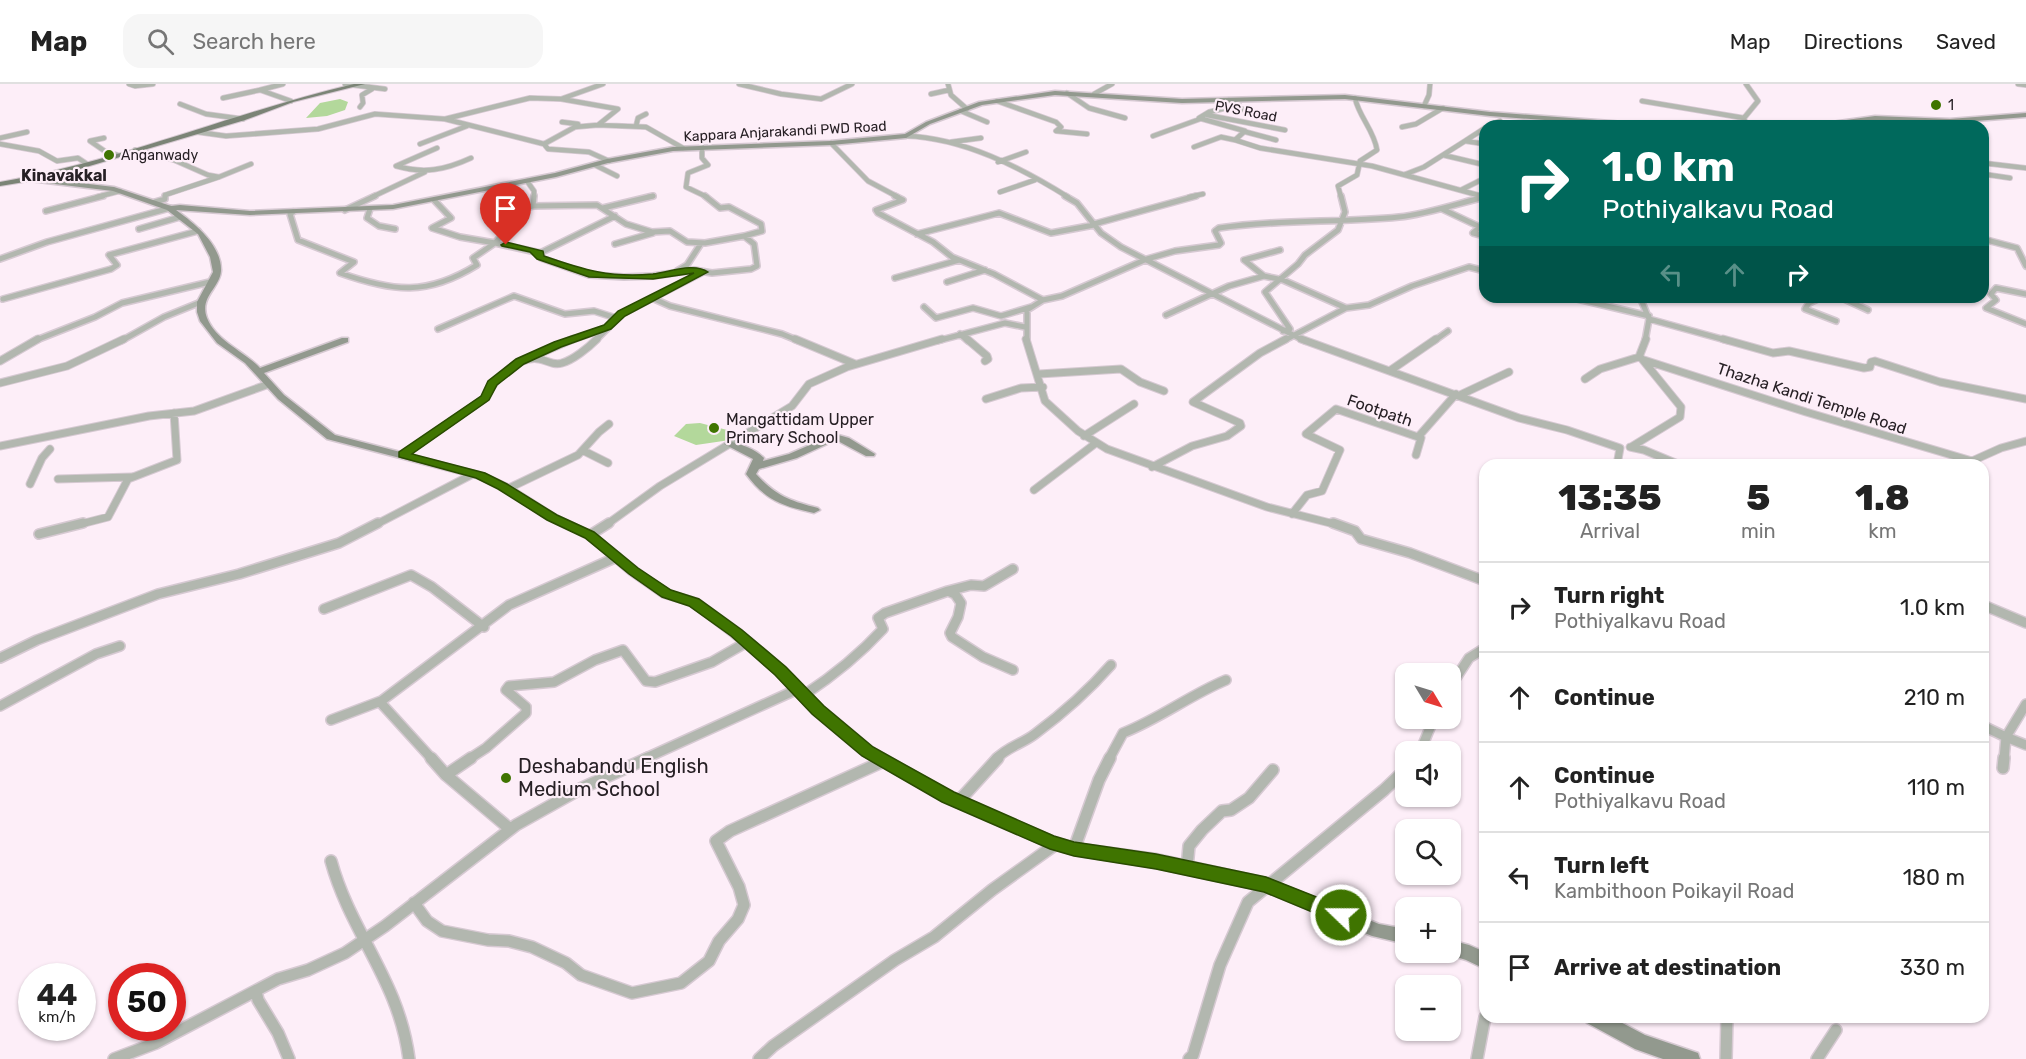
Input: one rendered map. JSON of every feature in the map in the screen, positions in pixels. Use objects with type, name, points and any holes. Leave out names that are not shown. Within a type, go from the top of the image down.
[{"type":"main road","points":[[0,184],[30,179],[87,164],[243,119],[291,101],[349,85],[362,84]]},
{"type":"main road","name":"Kappara Anjarakandi PWD Road","points":[[175,213],[180,207],[250,213],[370,209],[434,200],[609,161],[683,148],[831,143],[906,135],[928,123],[997,100],[1047,93],[1167,100],[1356,98],[1534,120]]},
{"type":"main road","points":[[1963,120],[2026,115]]},
{"type":"main road","points":[[1858,120],[1875,118],[1925,120]]},
{"type":"main road","points":[[30,179],[160,198],[198,231],[214,257],[217,272],[201,302],[204,321],[219,341],[248,361],[281,396],[331,436],[473,474],[507,489],[552,518],[590,535],[666,594],[694,602],[747,642],[867,751],[958,802],[1056,844],[1266,885],[1378,931],[1395,935]]},
{"type":"main road","points":[[258,372],[345,340]]},
{"type":"main road","points":[[754,467],[793,456],[835,437],[870,454]]},
{"type":"main road","points":[[729,444],[747,450],[759,458],[751,474],[781,502],[814,510]]},
{"type":"main road","points":[[1461,952],[1479,957]]},
{"type":"main road","points":[[1604,1023],[1641,1043],[1691,1059]]},
{"type":"street","points":[[129,84],[137,86],[153,84]]},
{"type":"street","points":[[223,98],[283,84]]},
{"type":"street","points":[[561,99],[603,84]]},
{"type":"street","points":[[739,84],[781,94],[821,99],[852,84]]},
{"type":"street","points":[[1094,94],[1112,84]]},
{"type":"street","points":[[1424,106],[1429,95],[1430,84]]},
{"type":"street","points":[[1642,101],[1744,118],[1758,101],[1746,84]]},
{"type":"street","points":[[2018,84],[2026,85]]},
{"type":"street","points":[[349,85],[385,89]]},
{"type":"street","points":[[931,94],[949,87],[951,95],[964,110],[987,122]]},
{"type":"street","points":[[360,107],[363,103],[362,95],[372,89]]},
{"type":"street","points":[[260,90],[291,101]]},
{"type":"street","points":[[1067,93],[1089,108],[1125,118]]},
{"type":"street","points":[[1283,332],[1290,329],[1265,292],[1298,264],[1305,255],[1338,230],[1345,212],[1338,186],[1357,175],[1360,163],[1377,150],[1375,133],[1359,110],[1356,98]]},
{"type":"street","points":[[445,119],[523,99],[561,99],[618,109],[598,125]]},
{"type":"street","points":[[997,100],[1056,122],[1060,127],[1056,131],[1087,134]]},
{"type":"street","points":[[1202,116],[1239,105],[1229,100]]},
{"type":"street","points":[[180,104],[206,114],[243,119]]},
{"type":"street","name":"PVS Road","points":[[1234,107],[1253,112],[1248,114]]},
{"type":"street","points":[[1402,127],[1416,124],[1443,108]]},
{"type":"street","points":[[197,132],[226,136],[318,129],[375,114],[445,119],[544,144],[548,149],[589,152],[609,161]]},
{"type":"street","points":[[636,126],[638,118],[646,114]]},
{"type":"street","points":[[1202,116],[1276,140]]},
{"type":"street","name":"PVS Road","points":[[1152,136],[1202,116],[1284,130]]},
{"type":"street","points":[[562,122],[652,129],[683,148]]},
{"type":"street","points":[[544,144],[560,131],[581,124]]},
{"type":"street","points":[[420,144],[467,126]]},
{"type":"street","points":[[0,138],[27,132]]},
{"type":"street","points":[[1235,140],[1246,132]]},
{"type":"street","points":[[1406,174],[1424,167],[1479,132]]},
{"type":"street","points":[[906,135],[925,136],[977,151],[1035,180],[1077,202],[1101,233],[1121,247],[1283,332],[1519,418],[1567,430],[1620,448],[1631,447],[1664,459]]},
{"type":"street","points":[[1194,147],[1220,137],[1272,152],[1325,156],[1360,163],[1479,195]]},
{"type":"street","points":[[104,138],[90,141],[106,152],[117,155]]},
{"type":"street","points":[[948,143],[981,138]]},
{"type":"street","points":[[1465,141],[1479,143]]},
{"type":"street","points":[[831,143],[868,181],[903,199],[879,208],[876,210],[878,213],[959,260],[985,270],[1043,300]]},
{"type":"street","points":[[0,144],[39,151],[57,161],[78,158],[87,164]]},
{"type":"street","points":[[615,244],[654,232],[670,231],[680,238],[700,244],[762,231],[761,224],[729,207],[720,208],[704,195],[686,187],[688,173],[707,168],[708,165],[702,158],[702,147]]},
{"type":"street","points":[[425,172],[396,166],[437,148]]},
{"type":"street","points":[[135,150],[174,160],[208,176],[219,177]]},
{"type":"street","points":[[998,162],[1026,152]]},
{"type":"street","points":[[1443,155],[1479,164]]},
{"type":"street","points":[[345,210],[425,172],[447,169],[471,158]]},
{"type":"street","points":[[160,198],[251,164]]},
{"type":"street","points":[[1989,164],[2026,168]]},
{"type":"street","points":[[595,165],[617,176]]},
{"type":"street","points":[[2005,186],[2016,167]]},
{"type":"street","points":[[1989,175],[2010,178]]},
{"type":"street","points":[[1000,192],[1035,180]]},
{"type":"street","points":[[527,181],[534,191],[533,206]]},
{"type":"street","points":[[1461,190],[1479,181]]},
{"type":"street","points":[[46,211],[120,191]]},
{"type":"street","points":[[917,234],[999,213],[1054,233],[1113,221],[1177,199],[1203,194]]},
{"type":"street","points":[[603,208],[653,196]]},
{"type":"street","points":[[924,307],[936,318],[973,308],[1001,316],[1031,307],[1043,300],[1062,296],[1147,259],[1175,251],[1219,245],[1221,243],[1215,231],[1219,228],[1259,222],[1401,217],[1479,198]]},
{"type":"street","points":[[434,200],[451,218],[432,228],[446,234],[540,253],[615,216]]},
{"type":"street","points":[[293,212],[290,214],[298,240],[354,262],[340,273],[364,284],[407,290],[444,284],[477,265],[473,258],[494,244],[512,223],[520,208],[597,202],[626,224],[654,232]]},
{"type":"street","points":[[1442,208],[1479,226]]},
{"type":"street","points":[[370,209],[367,213],[368,218],[373,223],[395,229]]},
{"type":"street","points":[[139,229],[175,213]]},
{"type":"street","points":[[0,259],[47,242],[175,213]]},
{"type":"street","points":[[1,299],[111,269],[117,265],[109,255],[198,231]]},
{"type":"street","points":[[540,253],[538,255],[541,258],[589,275],[624,277],[757,267],[754,244],[744,236]]},
{"type":"street","points":[[1989,241],[2017,248],[2026,266]]},
{"type":"street","points":[[1989,245],[1992,242]]},
{"type":"street","points":[[674,273],[685,266],[700,244]]},
{"type":"street","points":[[1280,250],[1244,260],[1264,276],[1278,279],[1346,308]]},
{"type":"street","points":[[895,278],[959,260]]},
{"type":"street","points":[[1152,467],[1192,446],[1227,436],[1241,426],[1240,423],[1193,402],[1260,353],[1346,308],[1369,304],[1393,296],[1412,286],[1469,267],[1479,270]]},
{"type":"street","points":[[947,282],[985,270]]},
{"type":"street","points":[[529,359],[537,358],[555,364],[563,363],[592,344],[616,318],[704,272]]},
{"type":"street","points":[[1166,315],[1229,286],[1264,276]]},
{"type":"street","points":[[0,361],[34,341],[95,317],[122,303],[214,280]]},
{"type":"street","points":[[2026,294],[1996,288],[1991,294],[1996,300],[1986,308],[2026,324]]},
{"type":"street","points":[[1989,294],[1993,296]]},
{"type":"street","points":[[438,329],[514,296],[565,315],[594,311],[616,318]]},
{"type":"street","points":[[652,298],[670,306],[782,334],[855,364]]},
{"type":"street","points":[[0,383],[51,372],[81,360],[117,343],[154,321],[201,302]]},
{"type":"street","points":[[1592,303],[1773,353],[1789,351],[1864,368],[1870,367],[1871,362],[1875,361],[1940,382],[2026,399]]},
{"type":"street","points":[[1631,447],[1680,417],[1681,406],[1642,359],[1649,318],[1643,303]]},
{"type":"street","points":[[1809,303],[1805,309],[1836,321]]},
{"type":"street","points":[[1853,303],[1868,310]]},
{"type":"street","points":[[1031,307],[1028,310],[1025,327],[1027,344],[1033,355],[1045,401],[1084,436],[1124,457],[1292,514],[1337,524],[1354,531],[1362,539],[1410,553],[1479,578]]},
{"type":"street","points":[[590,535],[629,510],[660,486],[792,406],[809,384],[855,364],[1005,322],[1025,327]]},
{"type":"street","points":[[403,455],[485,398],[496,379],[520,362],[557,345],[608,327]]},
{"type":"street","points":[[1391,370],[1448,331]]},
{"type":"street","points":[[960,334],[987,356],[988,359],[985,361]]},
{"type":"street","points":[[1585,379],[1600,369],[1642,359]]},
{"type":"street","name":"Thazha Kandi Temple Road","points":[[1642,359],[1958,459]]},
{"type":"street","points":[[1039,374],[1121,369],[1140,382],[1164,391]]},
{"type":"street","points":[[1416,455],[1422,442],[1418,437],[1458,395],[1509,372]]},
{"type":"street","points":[[0,446],[149,416],[194,411],[269,384]]},
{"type":"street","points":[[986,399],[1021,388],[1043,387]]},
{"type":"street","points":[[1084,436],[1134,404]]},
{"type":"street","name":"Footpath","points":[[1292,514],[1307,495],[1322,491],[1335,463],[1340,450],[1338,448],[1306,434],[1333,410],[1343,409],[1364,420],[1418,437]]},
{"type":"street","points":[[39,534],[108,517],[128,479],[177,460],[174,413]]},
{"type":"street","points":[[507,489],[584,451],[590,439],[609,424]]},
{"type":"street","points":[[30,484],[34,479],[35,469],[45,453],[51,451],[56,435]]},
{"type":"street","points":[[1979,459],[2001,448],[2026,441]]},
{"type":"street","points":[[1034,490],[1096,443]]},
{"type":"street","points":[[1618,459],[1620,448]]},
{"type":"street","points":[[584,451],[608,463]]},
{"type":"street","points":[[0,658],[37,640],[158,594],[239,574],[339,543],[473,474]]},
{"type":"street","points":[[58,479],[132,477]]},
{"type":"street","points":[[331,720],[381,701],[484,627],[509,605],[617,556]]},
{"type":"street","points":[[114,1059],[156,1043],[278,979],[308,970],[345,953],[510,829],[582,788],[826,681],[874,640],[883,629],[878,618],[885,613],[948,591],[971,585],[984,586],[1013,569]]},
{"type":"street","points":[[324,609],[411,575],[432,587],[484,627]]},
{"type":"street","points":[[948,591],[955,594],[961,603],[958,617],[950,633],[952,638],[983,657],[1013,670]]},
{"type":"street","points":[[1989,608],[2026,623]]},
{"type":"street","points":[[446,775],[486,748],[526,713],[526,707],[506,690],[509,686],[554,682],[596,660],[623,650],[646,681],[655,682],[712,662],[747,642]]},
{"type":"street","points":[[0,706],[96,654],[120,646]]},
{"type":"street","points":[[1461,669],[1468,658],[1479,652]]},
{"type":"street","points":[[958,802],[1002,753],[1033,736],[1093,686],[1111,665]]},
{"type":"street","points":[[1074,849],[1099,780],[1123,733],[1148,723],[1181,702],[1226,680]]},
{"type":"street","points":[[381,701],[380,704],[446,775],[510,829]]},
{"type":"street","points":[[2003,768],[2006,737],[2026,704]]},
{"type":"street","points":[[1989,729],[2026,745]]},
{"type":"street","points":[[414,903],[427,921],[442,931],[532,947],[566,963],[581,975],[632,993],[681,982],[710,961],[719,941],[738,919],[744,905],[739,887],[716,841],[730,831],[884,761]]},
{"type":"street","points":[[1187,868],[1189,846],[1202,830],[1222,812],[1231,810],[1249,798],[1273,770]]},
{"type":"street","points":[[1189,1059],[1193,1055],[1220,964],[1248,902],[1395,780]]},
{"type":"street","points":[[759,1059],[773,1046],[895,960],[912,953],[944,931],[992,891],[1056,844]]},
{"type":"street","points":[[331,861],[345,904],[366,938],[400,1011],[407,1036],[409,1059]]},
{"type":"street","points":[[256,991],[258,1000],[278,1033],[289,1059]]},
{"type":"street","points":[[1476,1059],[1484,1023]]},
{"type":"street","points":[[1726,1059],[1727,1023]]},
{"type":"street","points":[[1817,1059],[1836,1030]]},
{"type":"green space","points":[[340,99],[348,102],[345,110],[327,116],[306,118],[320,103]]},
{"type":"green space","points":[[700,423],[731,431],[734,436],[730,440],[696,445],[674,436],[686,424]]},
{"type":"place","name":"1","points":[[1936,105]]},
{"type":"place","name":"Anganwady","points":[[109,155]]},
{"type":"place","name":"Mangattidam Upper Primary School","points":[[714,428]]},
{"type":"place","name":"Deshabandu English Medium School","points":[[506,778]]},
{"type":"district","name":"Kinavakkal","points":[[64,175]]},
{"type":"route","points":[[506,245],[532,250],[540,253],[538,255],[541,258],[589,275],[624,277],[664,275],[694,270],[704,272],[700,272],[622,314],[608,327],[557,345],[520,362],[492,383],[489,394],[485,398],[403,455],[481,476],[502,486],[552,518],[590,535],[633,571],[666,594],[694,602],[736,633],[781,671],[818,710],[867,751],[948,797],[1050,842],[1074,849],[1156,861],[1266,885],[1341,915]]}]
